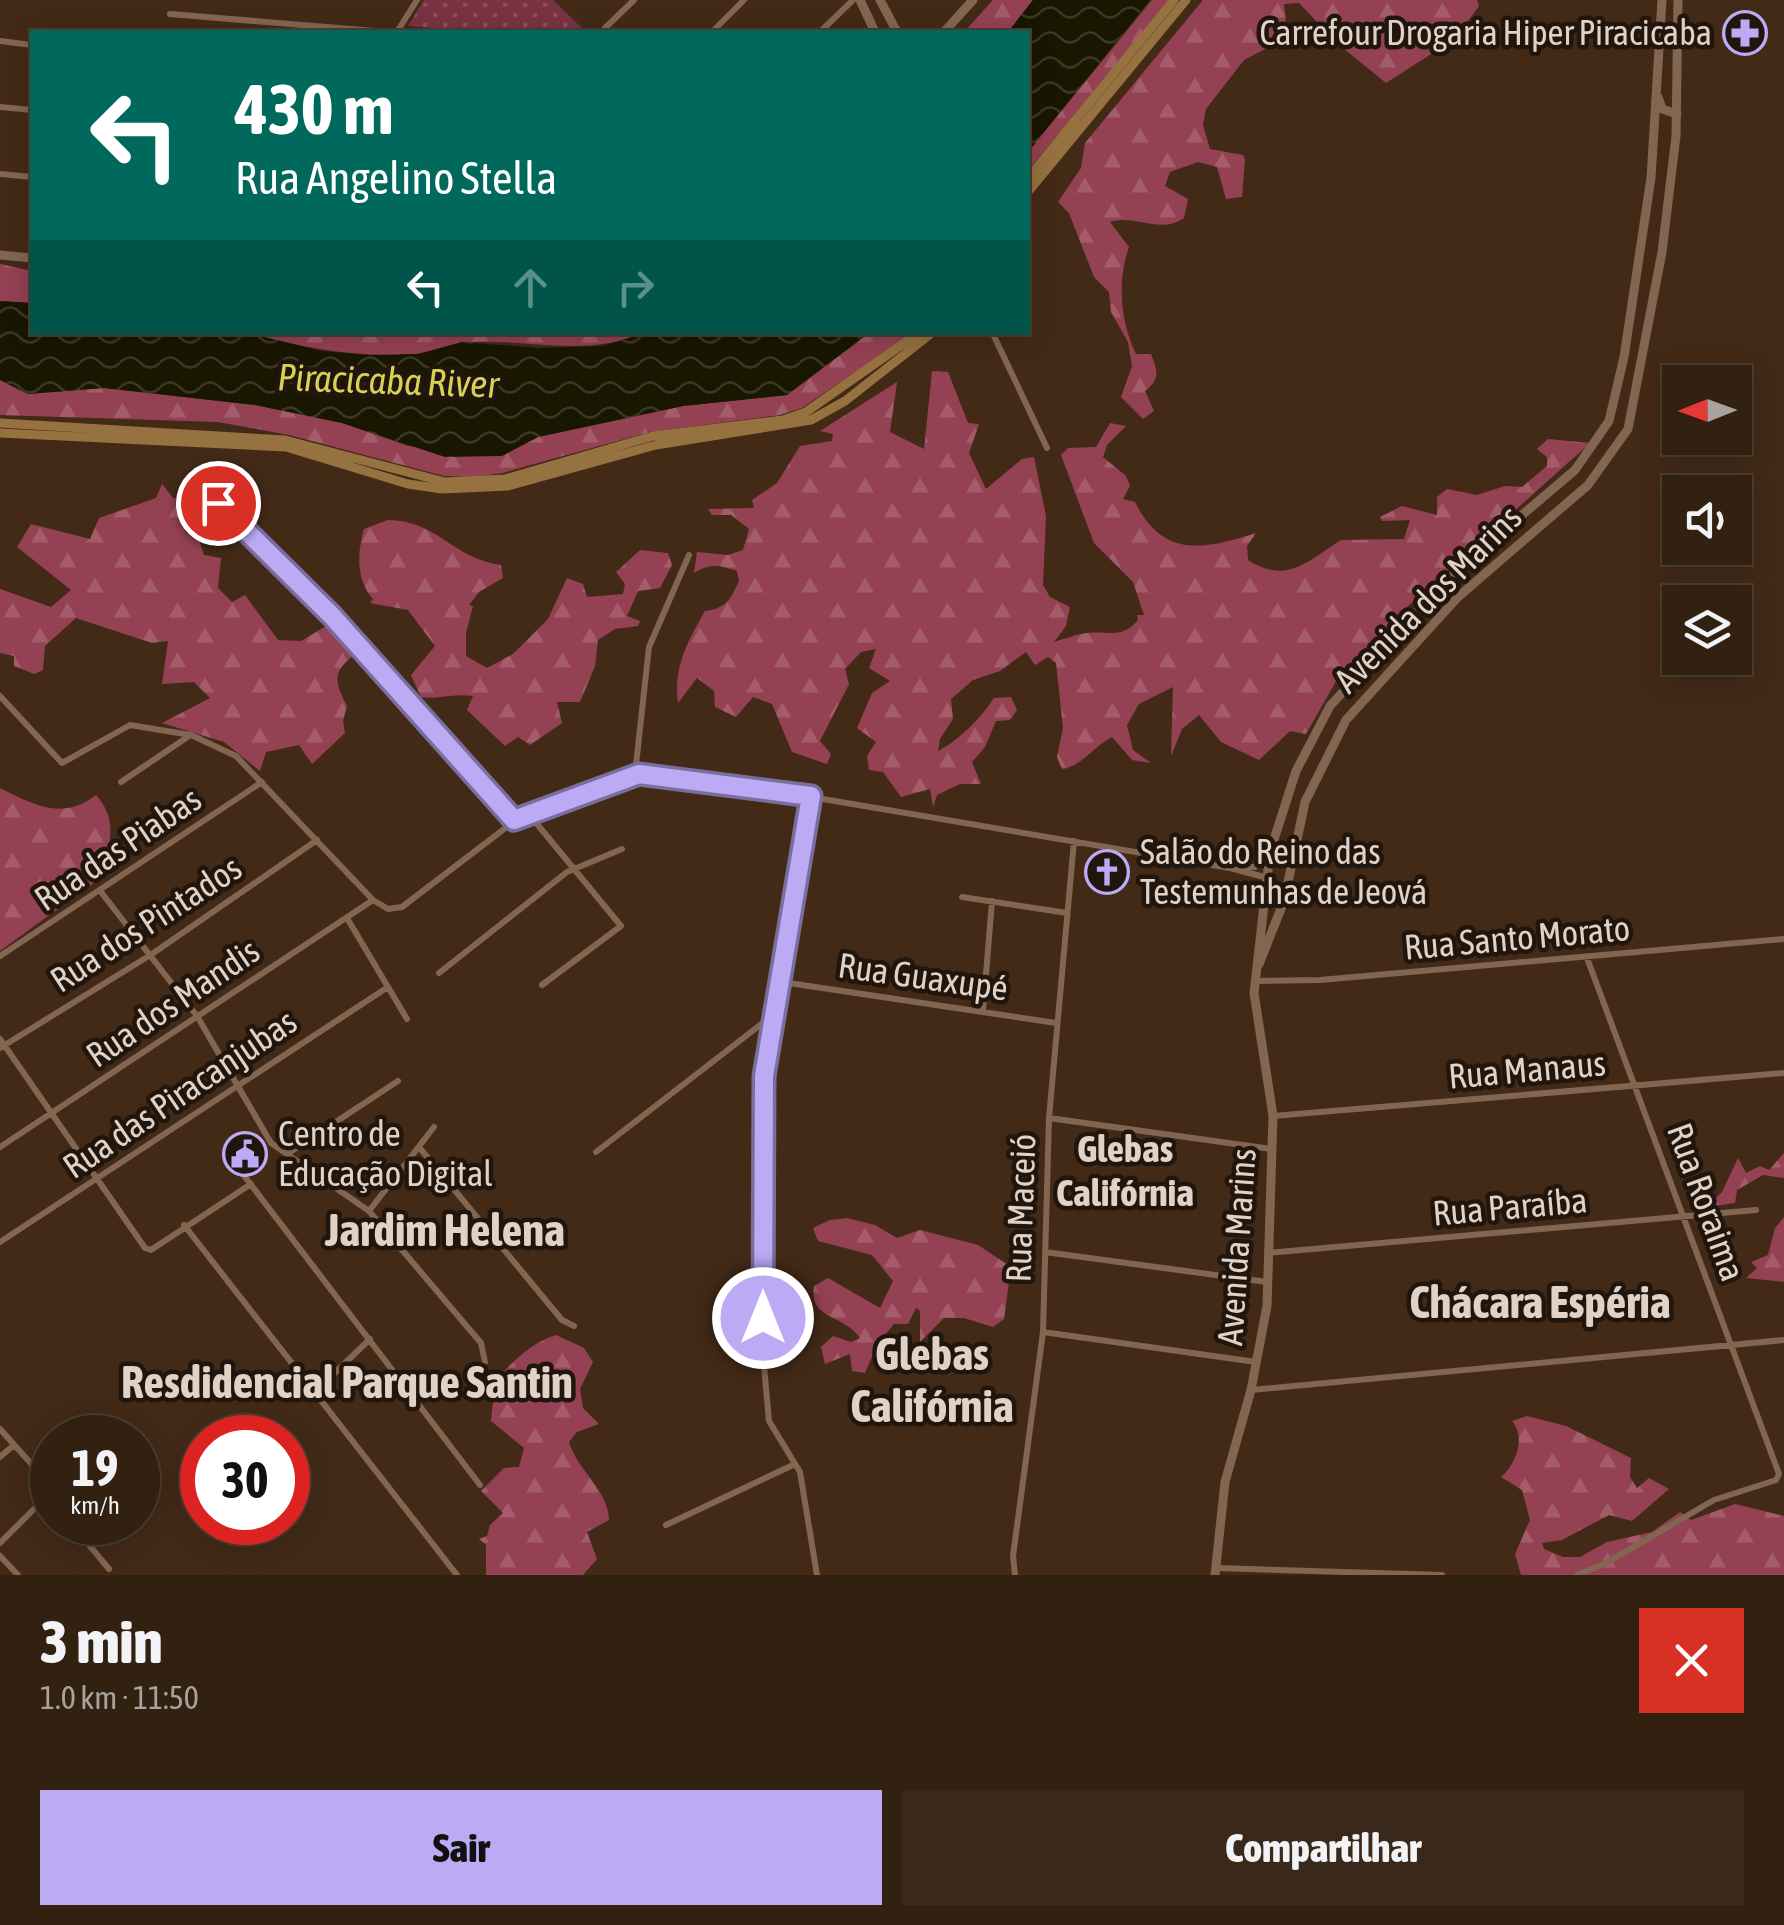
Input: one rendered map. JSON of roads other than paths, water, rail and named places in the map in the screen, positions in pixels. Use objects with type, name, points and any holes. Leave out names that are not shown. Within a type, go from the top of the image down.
[{"type":"main road","points":[[1030,176],[1174,0]]},
{"type":"main road","points":[[1030,190],[1186,0]]},
{"type":"main road","points":[[0,423],[286,440],[445,482],[505,479],[654,436],[783,420],[806,412],[916,335]]},
{"type":"main road","points":[[0,433],[286,448],[408,484],[442,489],[508,486],[656,445],[786,428],[811,420],[845,401],[929,335]]},
{"type":"street","points":[[398,30],[417,0]]},
{"type":"street","points":[[605,28],[634,0]]},
{"type":"street","points":[[714,30],[744,0]]},
{"type":"street","points":[[822,30],[856,0],[874,30]]},
{"type":"street","points":[[880,0],[896,30]]},
{"type":"street","points":[[946,30],[974,0]]},
{"type":"street","name":"Avenida dos Marins","points":[[1254,981],[1270,852],[1296,771],[1330,706],[1410,615],[1575,470],[1600,440],[1616,402],[1646,215],[1662,0]]},
{"type":"street","name":"Avenida dos Marins","points":[[1254,981],[1290,875],[1295,844],[1318,772],[1363,697],[1458,597],[1588,485],[1628,430],[1636,403],[1666,218],[1677,114],[1678,0]]},
{"type":"street","points":[[170,14],[363,30]]},
{"type":"street","points":[[0,41],[30,45]]},
{"type":"street","points":[[1656,84],[1662,109],[1677,114]]},
{"type":"street","points":[[0,108],[30,110]]},
{"type":"street","points":[[0,174],[30,177]]},
{"type":"street","points":[[1646,215],[1666,218]]},
{"type":"street","points":[[1641,247],[1662,252]]},
{"type":"street","points":[[0,255],[30,258]]},
{"type":"street","points":[[993,335],[1047,448]]},
{"type":"street","points":[[218,503],[332,616],[514,820]]},
{"type":"street","points":[[635,774],[649,646],[688,555]]},
{"type":"street","points":[[0,696],[62,763],[70,763],[120,727],[138,725],[219,744],[262,782],[373,900],[388,909],[402,907],[514,820],[635,774],[811,796],[1230,868],[1268,878],[1290,875]]},
{"type":"street","points":[[121,782],[190,736]]},
{"type":"street","name":"Rua das Piabas","points":[[0,956],[262,782]]},
{"type":"street","points":[[811,796],[764,1076],[763,1355],[769,1421],[795,1464],[816,1575]]},
{"type":"street","points":[[528,813],[621,926],[542,985]]},
{"type":"street","points":[[1230,868],[1255,866],[1284,836],[1295,844]]},
{"type":"street","name":"Rua dos Pintados","points":[[2,1044],[152,954],[318,840]]},
{"type":"street","name":"Rua Maceió","points":[[1015,1574],[1013,1556],[1043,1332],[1048,1118],[1074,841]]},
{"type":"street","points":[[439,972],[575,870],[622,849]]},
{"type":"street","points":[[101,892],[196,1016],[258,1126],[287,1154],[369,1211],[480,1343],[485,1362]]},
{"type":"street","points":[[962,897],[1067,914]]},
{"type":"street","name":"Rua dos Mandis","points":[[0,1148],[373,900]]},
{"type":"street","points":[[983,1011],[992,902]]},
{"type":"street","points":[[347,918],[407,1019]]},
{"type":"street","name":"Rua Santo Morato","points":[[1254,981],[1784,940]]},
{"type":"street","name":"Rua Roraima","points":[[1577,1575],[1606,1563],[1714,1500],[1776,1480],[1776,1463],[1638,1087],[1586,958]]},
{"type":"street","name":"Avenida Marins","points":[[1216,1571],[1225,1482],[1265,1326],[1268,1282],[1273,1116],[1254,1013],[1254,981]]},
{"type":"street","name":"Rua Guaxupé","points":[[782,982],[1056,1023]]},
{"type":"street","name":"Rua das Piracanjubas","points":[[0,1242],[388,987]]},
{"type":"street","points":[[596,1152],[774,1015]]},
{"type":"street","points":[[2,1044],[96,1181],[150,1250],[250,1184]]},
{"type":"street","name":"Rua Manaus","points":[[1273,1116],[1784,1073]]},
{"type":"street","points":[[287,1154],[398,1081]]},
{"type":"street","points":[[1048,1118],[1274,1150]]},
{"type":"street","points":[[369,1211],[434,1127]]},
{"type":"street","points":[[419,1147],[562,1320],[574,1326]]},
{"type":"street","points":[[242,1173],[480,1485]]},
{"type":"street","name":"Rua Paraíba","points":[[1267,1253],[1756,1210]]},
{"type":"street","points":[[184,1225],[456,1575]]},
{"type":"street","points":[[1045,1252],[1268,1282]]},
{"type":"street","points":[[1043,1332],[1256,1362]]},
{"type":"street","points":[[315,1392],[370,1338]]},
{"type":"street","points":[[1251,1390],[1784,1340]]},
{"type":"street","points":[[0,1429],[30,1466]]},
{"type":"street","points":[[0,1457],[14,1444]]},
{"type":"street","points":[[666,1524],[795,1464]]},
{"type":"street","points":[[0,1542],[30,1514]]},
{"type":"street","points":[[89,1545],[109,1569]]},
{"type":"street","points":[[0,1556],[18,1575]]},
{"type":"street","points":[[1216,1571],[1442,1575]]},
{"type":"street","points":[[1005,1575],[1015,1574]]},
{"type":"water","points":[[1033,0],[1150,0],[1030,150],[1030,30],[1010,30]]},
{"type":"water","name":"Piracicaba River","points":[[0,301],[30,303],[30,335],[256,335],[322,351],[369,355],[418,354],[462,342],[539,348],[603,346],[638,335],[866,335],[787,395],[683,406],[538,437],[502,456],[445,457],[342,423],[255,405],[104,388],[28,394],[0,380]]},
{"type":"place","name":"Carrefour Drogaria Hiper Piracicaba","points":[[1745,33]]},
{"type":"place","name":"Salão do Reino das Testemunhas de Jeová","points":[[1107,872]]},
{"type":"place","name":"Centro de Educação Digital","points":[[245,1154]]},
{"type":"district","name":"Glebas Califórnia","points":[[1125,1171]]},
{"type":"district","name":"Jardim Helena","points":[[445,1230]]},
{"type":"district","name":"Chácara Espéria","points":[[1540,1302]]},
{"type":"district","name":"Glebas Califórnia","points":[[932,1380]]},
{"type":"district","name":"Resdidencial Parque Santin","points":[[347,1382]]}]
